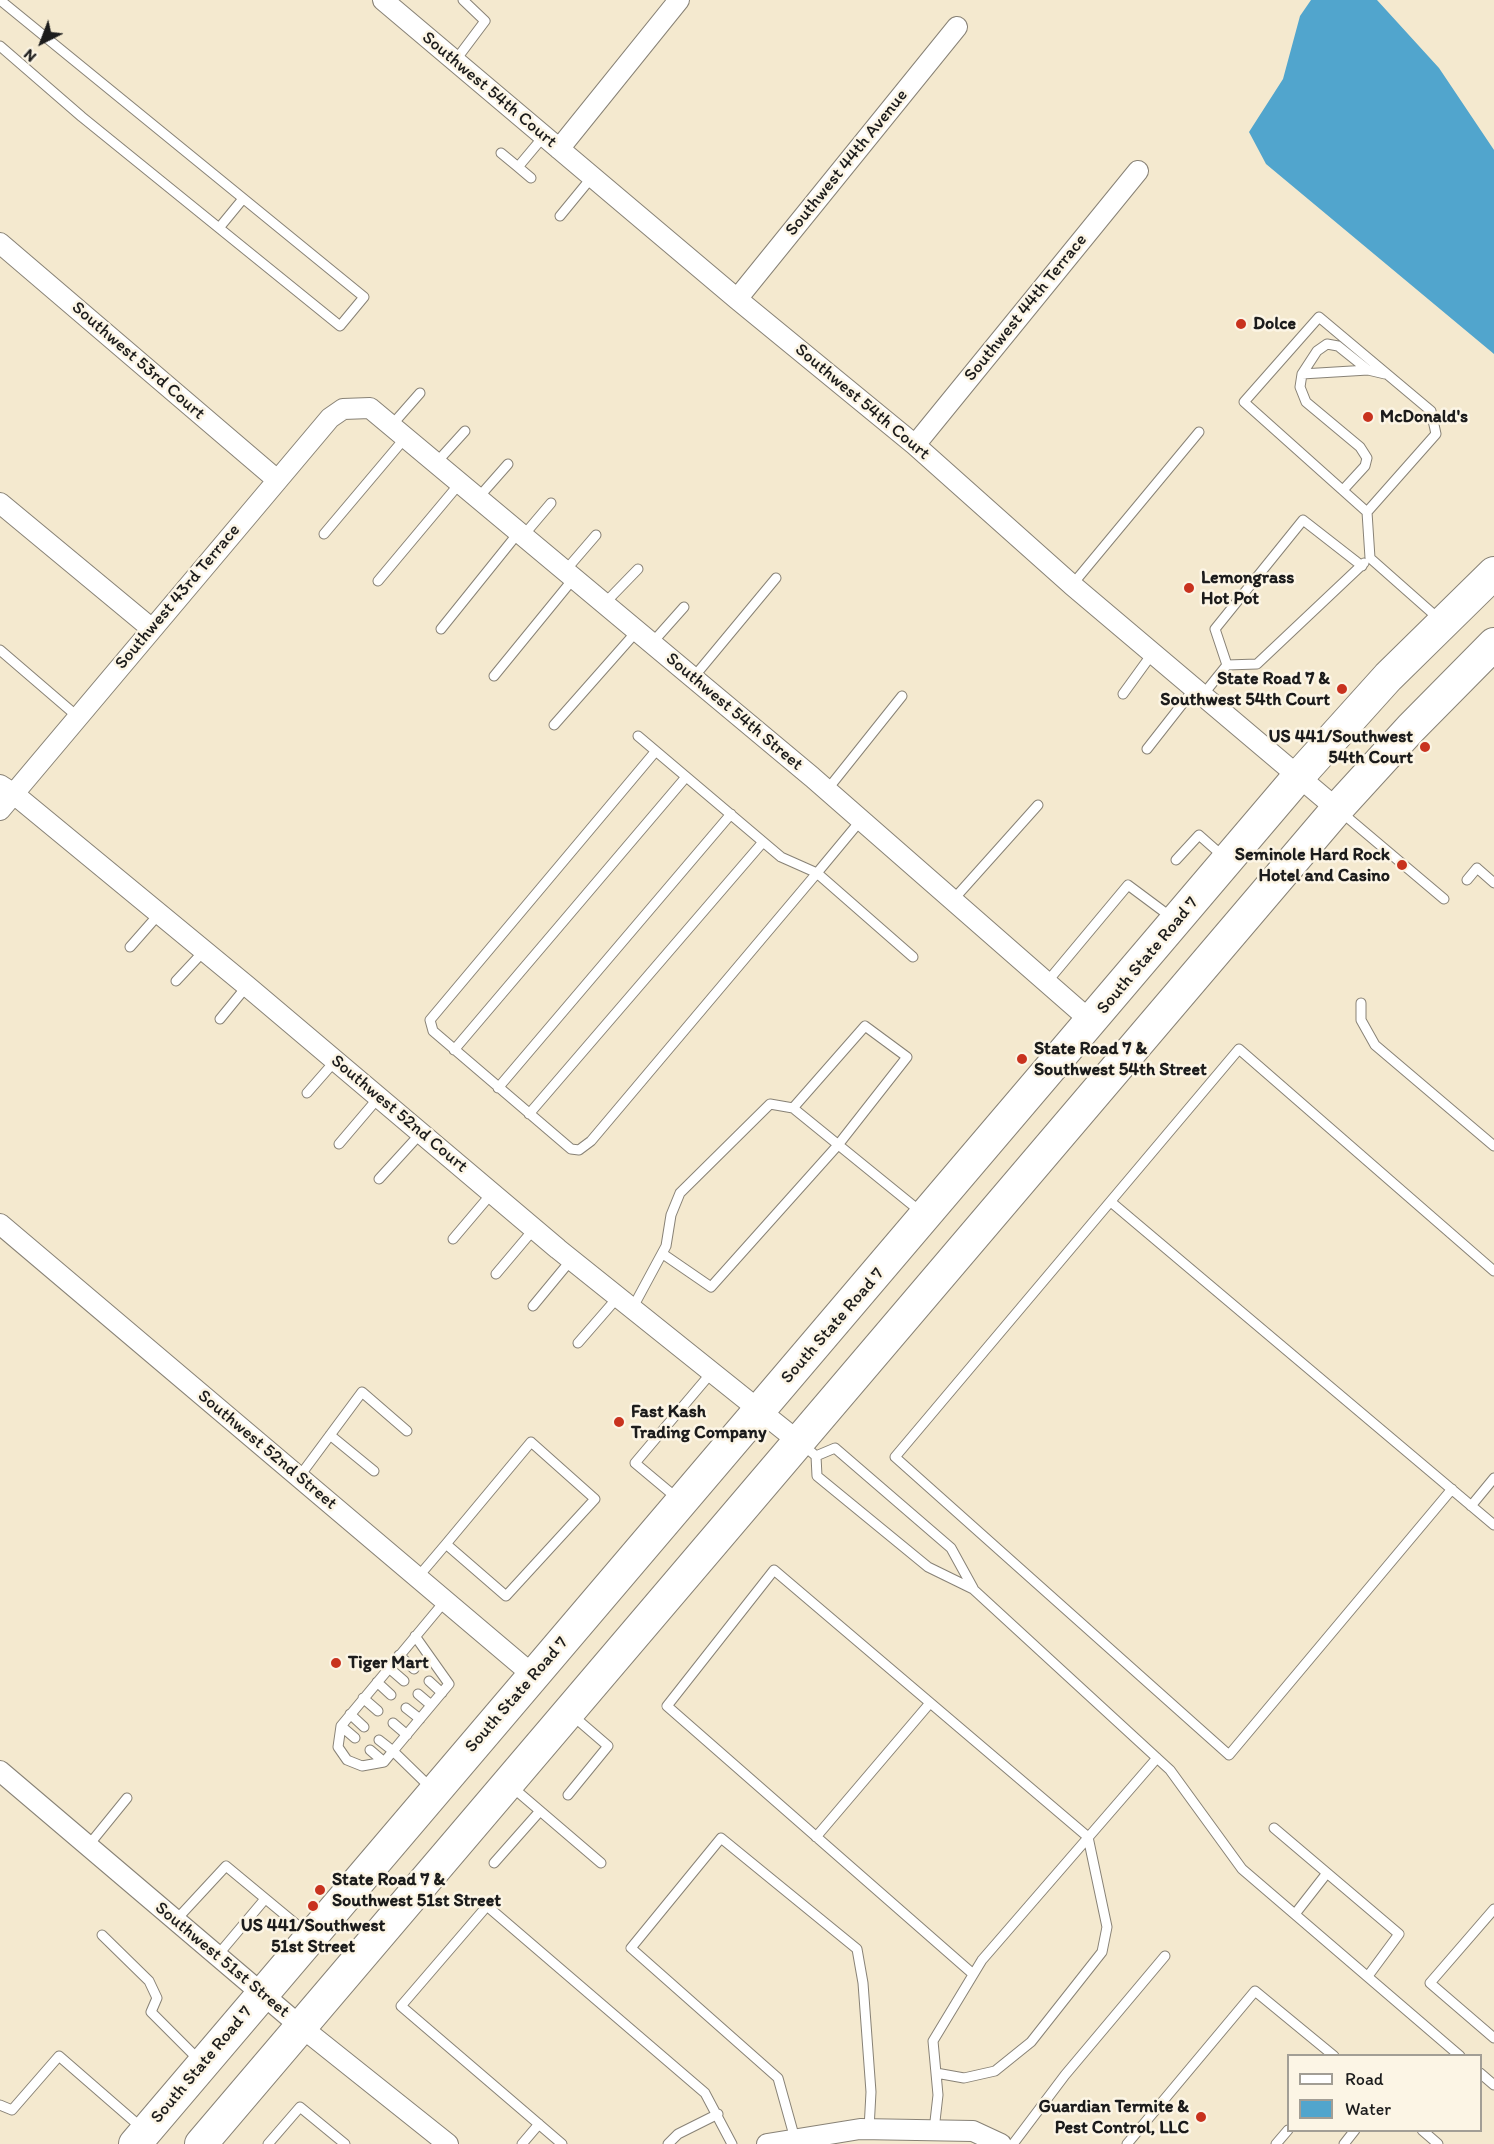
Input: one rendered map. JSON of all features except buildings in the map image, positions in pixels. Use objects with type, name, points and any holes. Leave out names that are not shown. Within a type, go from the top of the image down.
[{"type":"main road","name":"South State Road 7","points":[[141,2138],[434,1791],[1178,922],[1298,777],[1362,705],[1494,573]]},
{"type":"main road","points":[[201,2144],[568,1711],[807,1449],[1337,809],[1411,728],[1494,644]]},
{"type":"street","name":"Southwest 54th Court","points":[[383,0],[737,299],[915,445],[1072,585],[1337,809]]},
{"type":"street","points":[[551,143],[679,0]]},
{"type":"street","name":"Southwest 44th Avenue","points":[[737,299],[957,27]]},
{"type":"street","name":"Southwest 44th Terrace","points":[[915,445],[1138,171]]},
{"type":"street","name":"Southwest 53rd Court","points":[[0,243],[276,479]]},
{"type":"street","name":"Southwest 43rd Terrace","points":[[0,810],[7,789],[78,717],[276,479],[330,418],[343,408],[370,408]]},
{"type":"street","name":"Southwest 54th Street","points":[[370,408],[827,790],[1092,1022]]},
{"type":"street","points":[[0,503],[152,629]]},
{"type":"street","name":"Southwest 52nd Court","points":[[7,789],[246,986],[571,1260],[807,1449]]},
{"type":"street","name":"Southwest 52nd Street","points":[[0,1224],[534,1676]]},
{"type":"street","name":"Southwest 51st Street","points":[[0,1771],[300,2026],[448,2144]]},
{"type":"street","points":[[767,2144],[869,2129],[973,2131],[1001,2144]]},
{"type":"lane","points":[[0,0],[242,200],[364,297],[340,326],[82,117],[0,46]]},
{"type":"lane","points":[[455,61],[485,21],[464,0]]},
{"type":"lane","points":[[518,167],[551,143]]},
{"type":"lane","points":[[501,153],[531,178]]},
{"type":"lane","points":[[560,216],[592,177]]},
{"type":"lane","points":[[219,228],[242,200]]},
{"type":"lane","points":[[1367,512],[1436,434],[1431,411],[1320,316],[1244,402],[1367,512],[1370,558],[1443,623]]},
{"type":"lane","points":[[1343,490],[1365,466],[1367,459],[1360,447],[1306,402],[1300,387],[1302,374],[1317,351],[1327,344],[1338,346],[1368,370]]},
{"type":"lane","points":[[1302,374],[1368,370],[1388,375]]},
{"type":"lane","points":[[324,534],[398,432],[420,393]]},
{"type":"lane","points":[[436,463],[465,431]]},
{"type":"lane","points":[[1072,585],[1199,432]]},
{"type":"lane","points":[[478,498],[508,464]]},
{"type":"lane","points":[[378,581],[460,483]]},
{"type":"lane","points":[[441,629],[521,534],[551,503]]},
{"type":"lane","points":[[1227,665],[1215,629],[1303,520],[1362,566]]},
{"type":"lane","points":[[494,676],[570,575],[596,535]]},
{"type":"lane","points":[[1147,748],[1198,692],[1227,665],[1257,664],[1370,558]]},
{"type":"lane","points":[[604,604],[638,569]]},
{"type":"lane","points":[[693,678],[776,578]]},
{"type":"lane","points":[[554,725],[644,637],[684,607]]},
{"type":"lane","points":[[0,650],[78,717]]},
{"type":"lane","points":[[1122,694],[1152,654]]},
{"type":"lane","points":[[827,790],[902,696]]},
{"type":"lane","points":[[638,736],[782,857],[817,873],[912,957]]},
{"type":"lane","points":[[655,752],[430,1020],[433,1031],[571,1149],[579,1150],[591,1141],[781,912],[861,820]]},
{"type":"lane","points":[[454,1050],[686,777]]},
{"type":"lane","points":[[953,900],[1038,805]]},
{"type":"lane","points":[[1337,809],[1444,899]]},
{"type":"lane","points":[[498,1088],[731,814]]},
{"type":"lane","points":[[1176,860],[1199,835],[1229,862]]},
{"type":"lane","points":[[529,1114],[763,842]]},
{"type":"lane","points":[[1467,880],[1477,868],[1494,883]]},
{"type":"lane","points":[[1047,982],[1128,885],[1178,922]]},
{"type":"lane","points":[[130,947],[159,914]]},
{"type":"lane","points":[[176,981],[204,951]]},
{"type":"lane","points":[[220,1019],[246,986]]},
{"type":"lane","points":[[1361,1003],[1361,1020],[1375,1045],[1494,1146]]},
{"type":"lane","points":[[663,1254],[711,1287],[838,1145],[907,1057],[865,1026],[793,1108]]},
{"type":"lane","points":[[1452,1489],[1228,1755],[895,1457],[1239,1049],[1494,1271]]},
{"type":"lane","points":[[307,1093],[335,1061]]},
{"type":"lane","points":[[339,1144],[379,1098]]},
{"type":"lane","points":[[578,1343],[625,1303],[663,1254],[671,1215],[680,1193],[770,1104],[793,1108],[926,1216]]},
{"type":"lane","points":[[379,1179],[421,1133]]},
{"type":"lane","points":[[453,1239],[492,1193]]},
{"type":"lane","points":[[1111,1202],[1494,1526]]},
{"type":"lane","points":[[496,1274],[534,1229]]},
{"type":"lane","points":[[533,1306],[571,1260]]},
{"type":"lane","points":[[682,1502],[635,1463],[712,1372]]},
{"type":"lane","points":[[298,1477],[362,1392],[407,1431]]},
{"type":"lane","points":[[330,1435],[374,1471]]},
{"type":"lane","points":[[418,1577],[531,1443],[595,1499],[506,1596],[446,1544]]},
{"type":"lane","points":[[973,1589],[951,1548],[835,1448],[807,1449],[817,1476],[928,1567],[973,1589],[1170,1770],[1242,1869],[1459,2054]]},
{"type":"lane","points":[[1471,1506],[1494,1478]]},
{"type":"lane","points":[[936,2073],[964,2079],[995,2071],[1031,2042],[1102,1952],[1107,1928],[1088,1837],[774,1570],[667,1706],[973,1974]]},
{"type":"lane","points":[[415,1636],[449,1684],[384,1762],[362,1767],[347,1760],[338,1747],[341,1726],[363,1698],[389,1668],[399,1655],[415,1636],[445,1601]]},
{"type":"lane","points":[[399,1655],[414,1668]]},
{"type":"lane","points":[[389,1668],[404,1681]]},
{"type":"lane","points":[[429,1681],[442,1693]]},
{"type":"lane","points":[[377,1682],[391,1695]]},
{"type":"lane","points":[[418,1694],[431,1705]]},
{"type":"lane","points":[[363,1698],[378,1711]]},
{"type":"lane","points":[[816,1837],[930,1703]]},
{"type":"lane","points":[[406,1708],[420,1719]]},
{"type":"lane","points":[[568,1711],[608,1746],[568,1795]]},
{"type":"lane","points":[[350,1714],[364,1727]]},
{"type":"lane","points":[[393,1724],[407,1735]]},
{"type":"lane","points":[[341,1726],[356,1737]]},
{"type":"lane","points":[[379,1740],[434,1791]]},
{"type":"lane","points":[[370,1750],[384,1762]]},
{"type":"lane","points":[[934,2130],[938,2095],[933,2041],[973,1974],[982,1960],[1157,1758]]},
{"type":"lane","points":[[507,1783],[601,1863]]},
{"type":"lane","points":[[88,1846],[127,1798]]},
{"type":"lane","points":[[494,1863],[540,1811]]},
{"type":"lane","points":[[1274,1828],[1399,1934],[1368,1976]]},
{"type":"lane","points":[[795,2139],[778,2078],[631,1948],[721,1838],[857,1949],[863,1983],[869,2070],[869,2129]]},
{"type":"lane","points":[[176,1920],[226,1866],[311,1936]]},
{"type":"lane","points":[[1295,1914],[1327,1873]]},
{"type":"lane","points":[[217,1956],[266,1899]]},
{"type":"lane","points":[[562,2144],[401,2006],[487,1906],[705,2093],[732,2144]]},
{"type":"lane","points":[[1494,1909],[1430,1983],[1494,2038]]},
{"type":"lane","points":[[102,1935],[149,1981],[157,1998],[151,2012],[202,2064]]},
{"type":"lane","points":[[1013,2144],[1065,2075],[1165,1956]]},
{"type":"lane","points":[[1127,2144],[1256,1991],[1333,2054]]},
{"type":"lane","points":[[0,2105],[12,2110],[59,2056],[141,2138]]},
{"type":"lane","points":[[1482,2075],[1494,2085]]},
{"type":"lane","points":[[268,2144],[300,2107],[345,2144]]},
{"type":"lane","points":[[668,2144],[678,2134],[718,2114]]},
{"type":"lane","points":[[522,2144],[539,2124]]},
{"type":"lane","points":[[1276,2144],[1287,2131]]},
{"type":"lane","points":[[1344,2144],[1353,2132]]},
{"type":"lane","points":[[1424,2132],[1438,2144]]},
{"type":"water","points":[[1311,0],[1377,0],[1439,68],[1494,150],[1494,354],[1266,164],[1249,132],[1283,79],[1300,16]]},
{"type":"place","name":"Dolce","points":[[1241,324]]},
{"type":"place","name":"McDonald's","points":[[1368,417]]},
{"type":"place","name":"Lemongrass Hot Pot","points":[[1189,588]]},
{"type":"place","name":"State Road 7 & Southwest 54th Court","points":[[1342,689]]},
{"type":"place","name":"US 441/Southwest 54th Court","points":[[1425,747]]},
{"type":"place","name":"Seminole Hard Rock Hotel and Casino","points":[[1402,865]]},
{"type":"place","name":"State Road 7 & Southwest 54th Street","points":[[1022,1059]]},
{"type":"place","name":"Fast Kash Trading Company","points":[[619,1422]]},
{"type":"place","name":"Tiger Mart","points":[[336,1663]]},
{"type":"place","name":"State Road 7 & Southwest 51st Street","points":[[320,1890]]},
{"type":"place","name":"US 441/Southwest 51st Street","points":[[313,1906]]},
{"type":"place","name":"Guardian Termite & Pest Control, LLC","points":[[1201,2117]]}]
